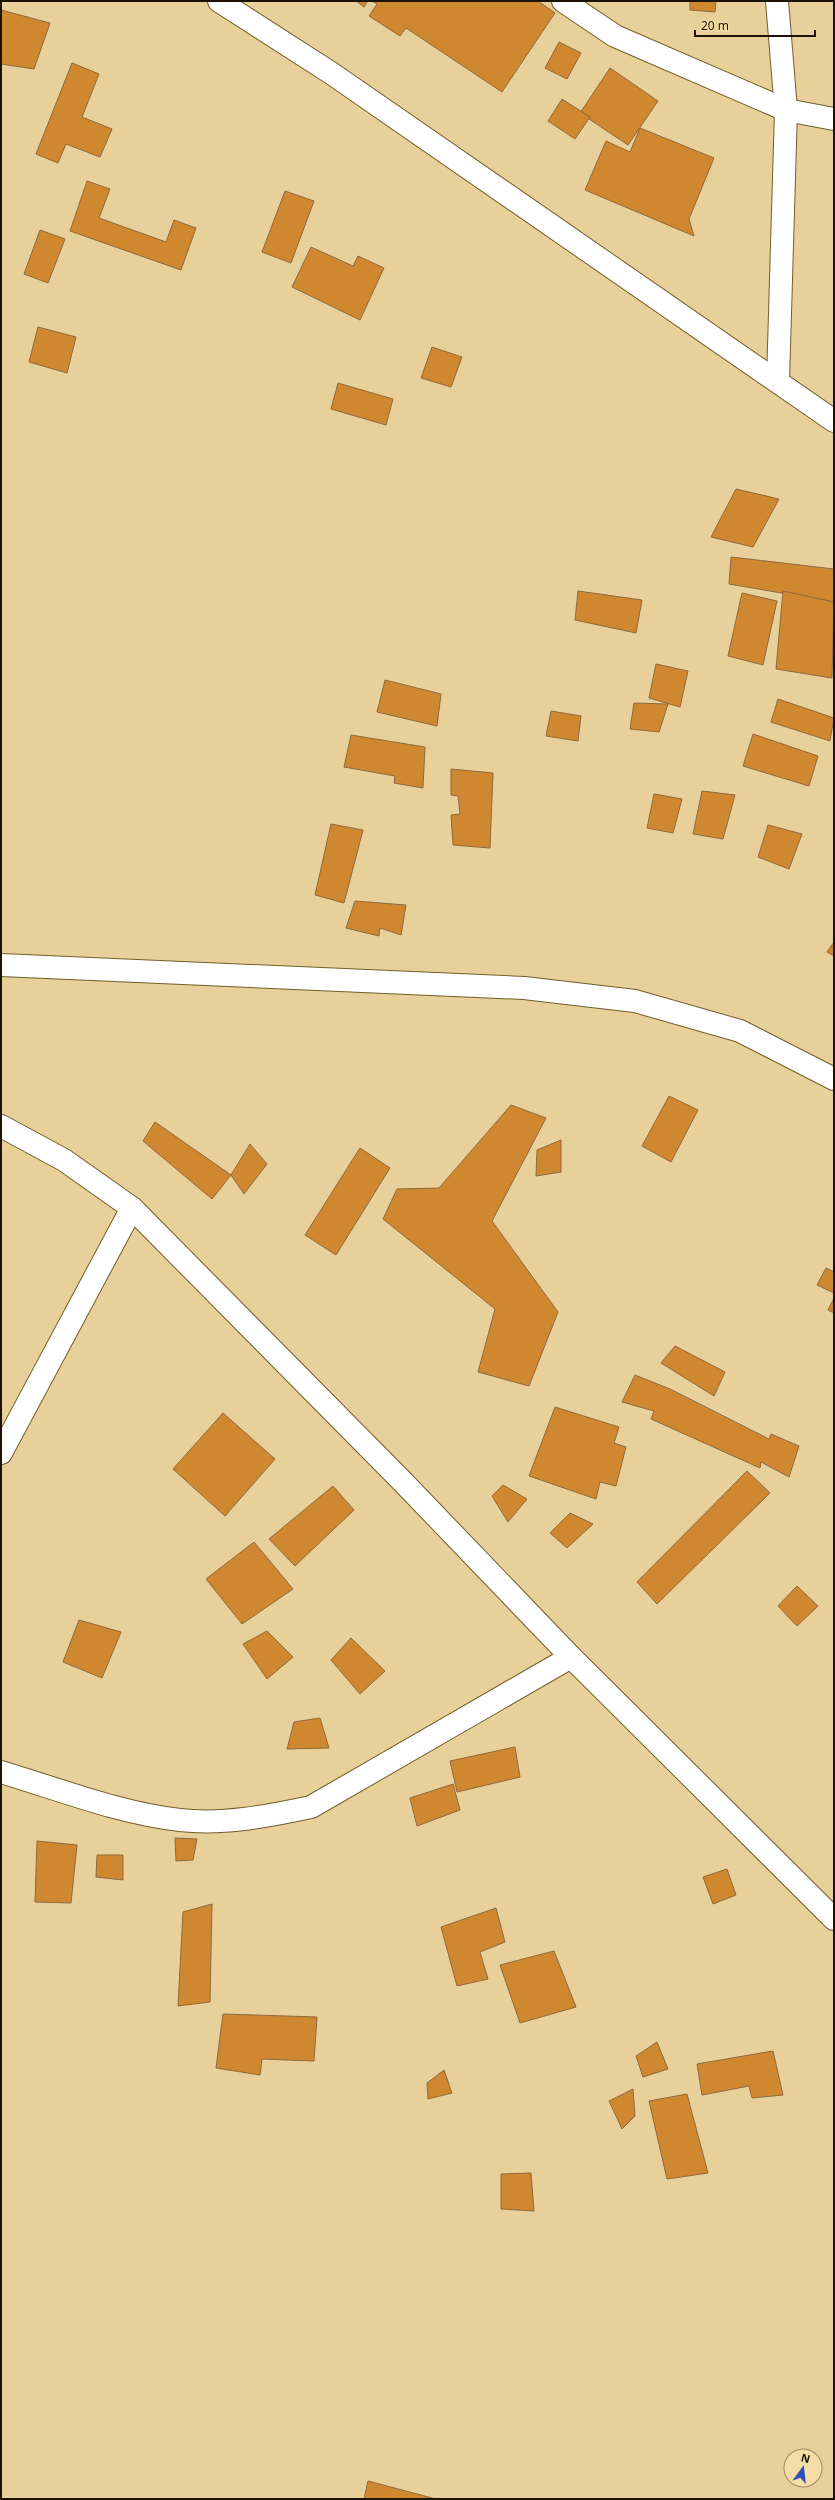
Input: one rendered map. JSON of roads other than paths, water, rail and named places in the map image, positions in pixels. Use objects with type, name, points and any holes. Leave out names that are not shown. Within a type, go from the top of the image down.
[{"type":"street","points":[[219,1],[331,73],[834,421]]},
{"type":"street","points":[[563,1],[615,36],[786,110],[834,119]]},
{"type":"street","points":[[777,1],[786,110],[778,382]]},
{"type":"street","points":[[1,965],[524,988],[635,1001],[740,1031],[834,1080]]},
{"type":"street","points":[[1,1126],[64,1160],[132,1208],[403,1482],[571,1657],[834,1918]]},
{"type":"street","points":[[1,1453],[132,1208]]},
{"type":"street","points":[[1,1772],[145,1815],[182,1821],[239,1819],[311,1807],[571,1657]]}]
